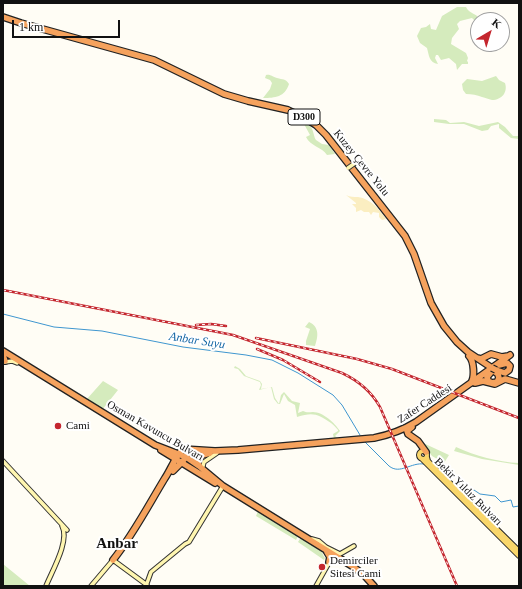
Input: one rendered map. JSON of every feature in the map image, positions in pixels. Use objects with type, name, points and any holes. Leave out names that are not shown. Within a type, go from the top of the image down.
[{"type":"highway","name":"Kuzey Çevre Yolu","points":[[3,17],[20,24],[154,61],[224,95],[248,103],[288,111],[309,122],[325,136],[404,236],[413,254],[433,310],[443,327],[456,343],[473,358],[492,370],[519,382]]},
{"type":"highway","name":"Kuzey Çevre Yolu","points":[[3,17],[154,60],[224,94],[288,110],[310,121],[326,136],[405,236],[414,254],[435,310],[447,330],[463,348],[492,370]]},
{"type":"highway","points":[[456,343],[472,360],[473,379],[470,385]]},
{"type":"highway","points":[[463,348],[479,359],[491,354],[502,357],[510,355]]},
{"type":"highway","name":"Osman Kavuncu Bulvarı","points":[[3,351],[6,359],[103,412],[159,446],[179,452],[201,466],[226,488],[356,571],[372,586]]},
{"type":"highway","points":[[510,355],[508,361],[511,367],[511,373],[519,382]]},
{"type":"highway","name":"Zafer Caddesi","points":[[362,440],[382,437],[409,426],[492,370],[510,355]]},
{"type":"highway","name":"Osman Kavuncu Bulvarı","points":[[6,359],[17,363],[191,469],[243,497],[319,542],[335,557],[369,580],[372,586]]},
{"type":"highway","points":[[470,385],[483,381],[495,384],[505,379],[519,382]]},
{"type":"highway","name":"Zafer Caddesi","points":[[362,440],[396,434],[416,424],[470,385]]},
{"type":"highway","points":[[416,424],[407,432],[418,441],[424,455]]},
{"type":"highway","points":[[396,434],[405,434],[416,440],[421,446],[424,455]]},
{"type":"highway","points":[[115,561],[170,472],[179,452],[188,449],[215,451],[238,450],[362,440]]},
{"type":"highway","points":[[201,466],[197,461],[200,455],[362,440]]},
{"type":"highway","points":[[170,472],[182,463],[189,452],[216,453]]},
{"type":"highway","points":[[166,453],[170,462],[170,472]]},
{"type":"highway","points":[[170,472],[180,468],[191,469]]},
{"type":"highway","points":[[115,561],[131,539],[145,513]]},
{"type":"highway","points":[[366,571],[369,580]]},
{"type":"main road","name":"Bekir Yıldız Bulvarı","points":[[424,455],[428,461],[519,551]]},
{"type":"main road","name":"Bekir Yıldız Bulvarı","points":[[424,455],[519,556]]},
{"type":"street","points":[[348,168],[355,163]]},
{"type":"street","points":[[3,461],[58,520],[66,531],[64,544],[47,586]]},
{"type":"street","points":[[92,586],[115,561],[146,585],[152,572],[190,541],[226,488]]},
{"type":"street","points":[[335,557],[354,546]]},
{"type":"street","points":[[316,586],[335,557],[344,553]]},
{"type":"green space","points":[[457,7],[466,7],[471,12],[470,18],[460,21],[457,24],[459,29],[452,38],[451,44],[466,53],[468,58],[468,64],[462,64],[457,70],[456,64],[449,58],[441,60],[438,55],[436,55],[435,58],[438,64],[433,62],[427,48],[420,43],[417,36],[421,28],[430,24],[431,29],[436,30],[442,16]]},
{"type":"green space","points":[[266,75],[286,81],[289,84],[285,92],[272,98],[263,98],[270,89],[272,83],[270,80],[265,78]]},
{"type":"green space","points":[[496,76],[499,80],[505,83],[506,86],[505,92],[499,99],[492,100],[476,95],[466,94],[463,90],[462,84],[467,79],[482,81]]},
{"type":"green space","points":[[434,119],[446,120],[450,123],[464,122],[479,126],[498,122],[513,136],[519,136],[519,139],[511,138],[499,128],[499,124],[491,126],[488,130],[482,131],[464,124],[434,122]]},
{"type":"green space","points":[[304,124],[312,128],[316,140],[322,144],[329,145],[335,154],[327,155],[310,142],[306,137],[310,135]]},
{"type":"green space","points":[[309,322],[317,329],[315,346],[306,345],[310,329],[305,327]]},
{"type":"green space","points":[[235,366],[246,376],[260,381],[262,384],[261,389],[268,388],[259,390],[261,385],[260,382],[244,376],[238,369],[234,368]]},
{"type":"green space","points":[[103,381],[118,390],[102,410],[86,400]]},
{"type":"green space","points":[[271,387],[275,398],[279,404],[274,399]]},
{"type":"green space","points":[[284,392],[292,401],[300,403],[298,413],[303,411],[317,412],[332,421],[340,431],[335,436],[338,438],[334,439],[333,434],[338,430],[322,418],[311,414],[297,417],[295,405],[288,401],[284,394],[279,404],[281,395]]},
{"type":"green space","points":[[421,442],[449,455],[444,463],[432,456]]},
{"type":"green space","points":[[456,447],[487,458],[519,463],[519,465],[482,459],[454,451]]},
{"type":"green space","points":[[258,511],[298,536],[296,540],[256,516]]},
{"type":"green space","points":[[301,537],[322,551],[325,558],[324,560],[298,542]]},
{"type":"green space","points":[[3,564],[30,586],[3,586]]},
{"type":"sand","points":[[346,195],[350,197],[363,198],[371,202],[386,219],[382,220],[379,217],[379,213],[373,212],[371,215],[369,212],[364,212],[361,210],[356,212],[356,208],[352,204],[356,203]]},
{"type":"waterway","name":"Anbar Suyu","points":[[3,314],[54,327],[102,331],[183,347],[272,360],[298,373],[333,395],[342,405],[360,435]]},
{"type":"waterway","points":[[365,442],[389,466],[393,468],[401,469],[424,464]]},
{"type":"waterway","points":[[452,482],[462,486]]},
{"type":"waterway","points":[[463,487],[474,490],[480,494],[495,496],[501,502],[511,500],[513,507],[519,506]]},
{"type":"railway","points":[[3,290],[233,335],[342,373],[354,379],[369,391],[380,407],[457,586]]},
{"type":"railway","points":[[196,325],[211,324],[226,326]]},
{"type":"railway","points":[[256,338],[357,359],[392,369],[519,418]]},
{"type":"railway","points":[[257,349],[283,360],[320,382]]},
{"type":"place","name":"Cami","points":[[58,426]]},
{"type":"place","name":"Demirciler Sitesi Cami","points":[[322,567]]},
{"type":"district","name":"Anbar","points":[[117,544]]}]
